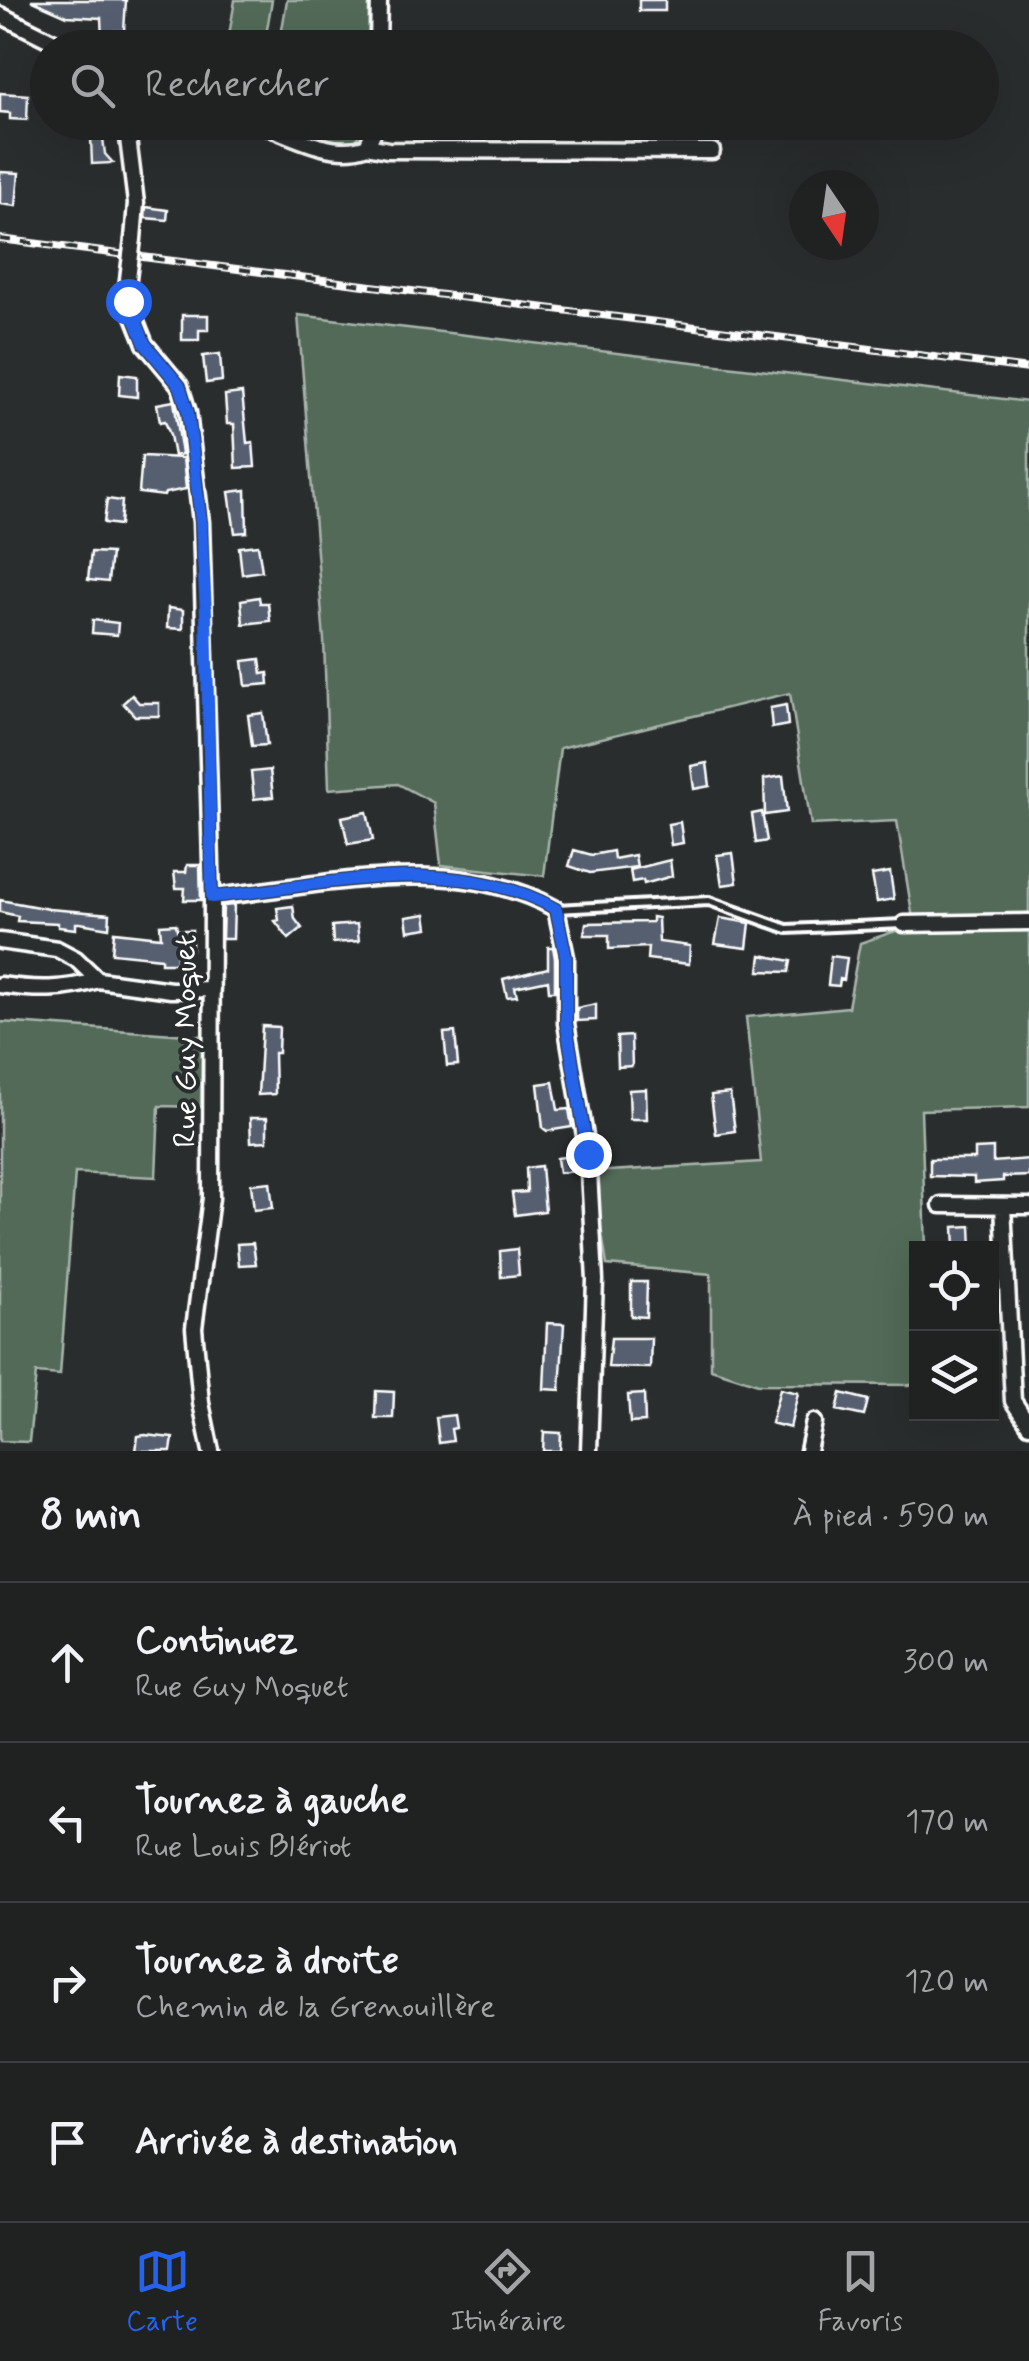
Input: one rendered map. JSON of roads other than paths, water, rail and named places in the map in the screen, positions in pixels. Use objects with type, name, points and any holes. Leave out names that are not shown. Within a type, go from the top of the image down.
[{"type":"street","points":[[378,30],[379,0]]},
{"type":"street","points":[[0,15],[30,30]]},
{"type":"street","name":"Rue Guy Moquet","points":[[128,140],[136,203],[128,301],[145,344],[180,386],[188,412],[201,522],[212,897],[211,1198],[194,1328],[210,1451]]},
{"type":"street","points":[[302,140],[318,146],[356,150],[367,146],[388,150],[712,151]]},
{"type":"street","points":[[367,146],[370,140]]},
{"type":"street","points":[[212,897],[380,878],[473,879],[533,896],[556,909],[566,957],[566,1023],[588,1154],[595,1280],[589,1451]]},
{"type":"street","points":[[904,924],[1029,922]]},
{"type":"street","points":[[0,941],[57,949],[98,980]]},
{"type":"street","points":[[0,986],[38,991],[74,988],[98,980],[171,990],[212,988]]},
{"type":"street","points":[[942,1205],[1029,1206]]},
{"type":"street","points":[[1004,1206],[1012,1401],[1029,1425]]},
{"type":"street","points":[[808,1451],[814,1422]]},
{"type":"lane","points":[[556,909],[709,901],[787,929],[904,924]]},
{"type":"railway","points":[[0,239],[1029,369]]}]
